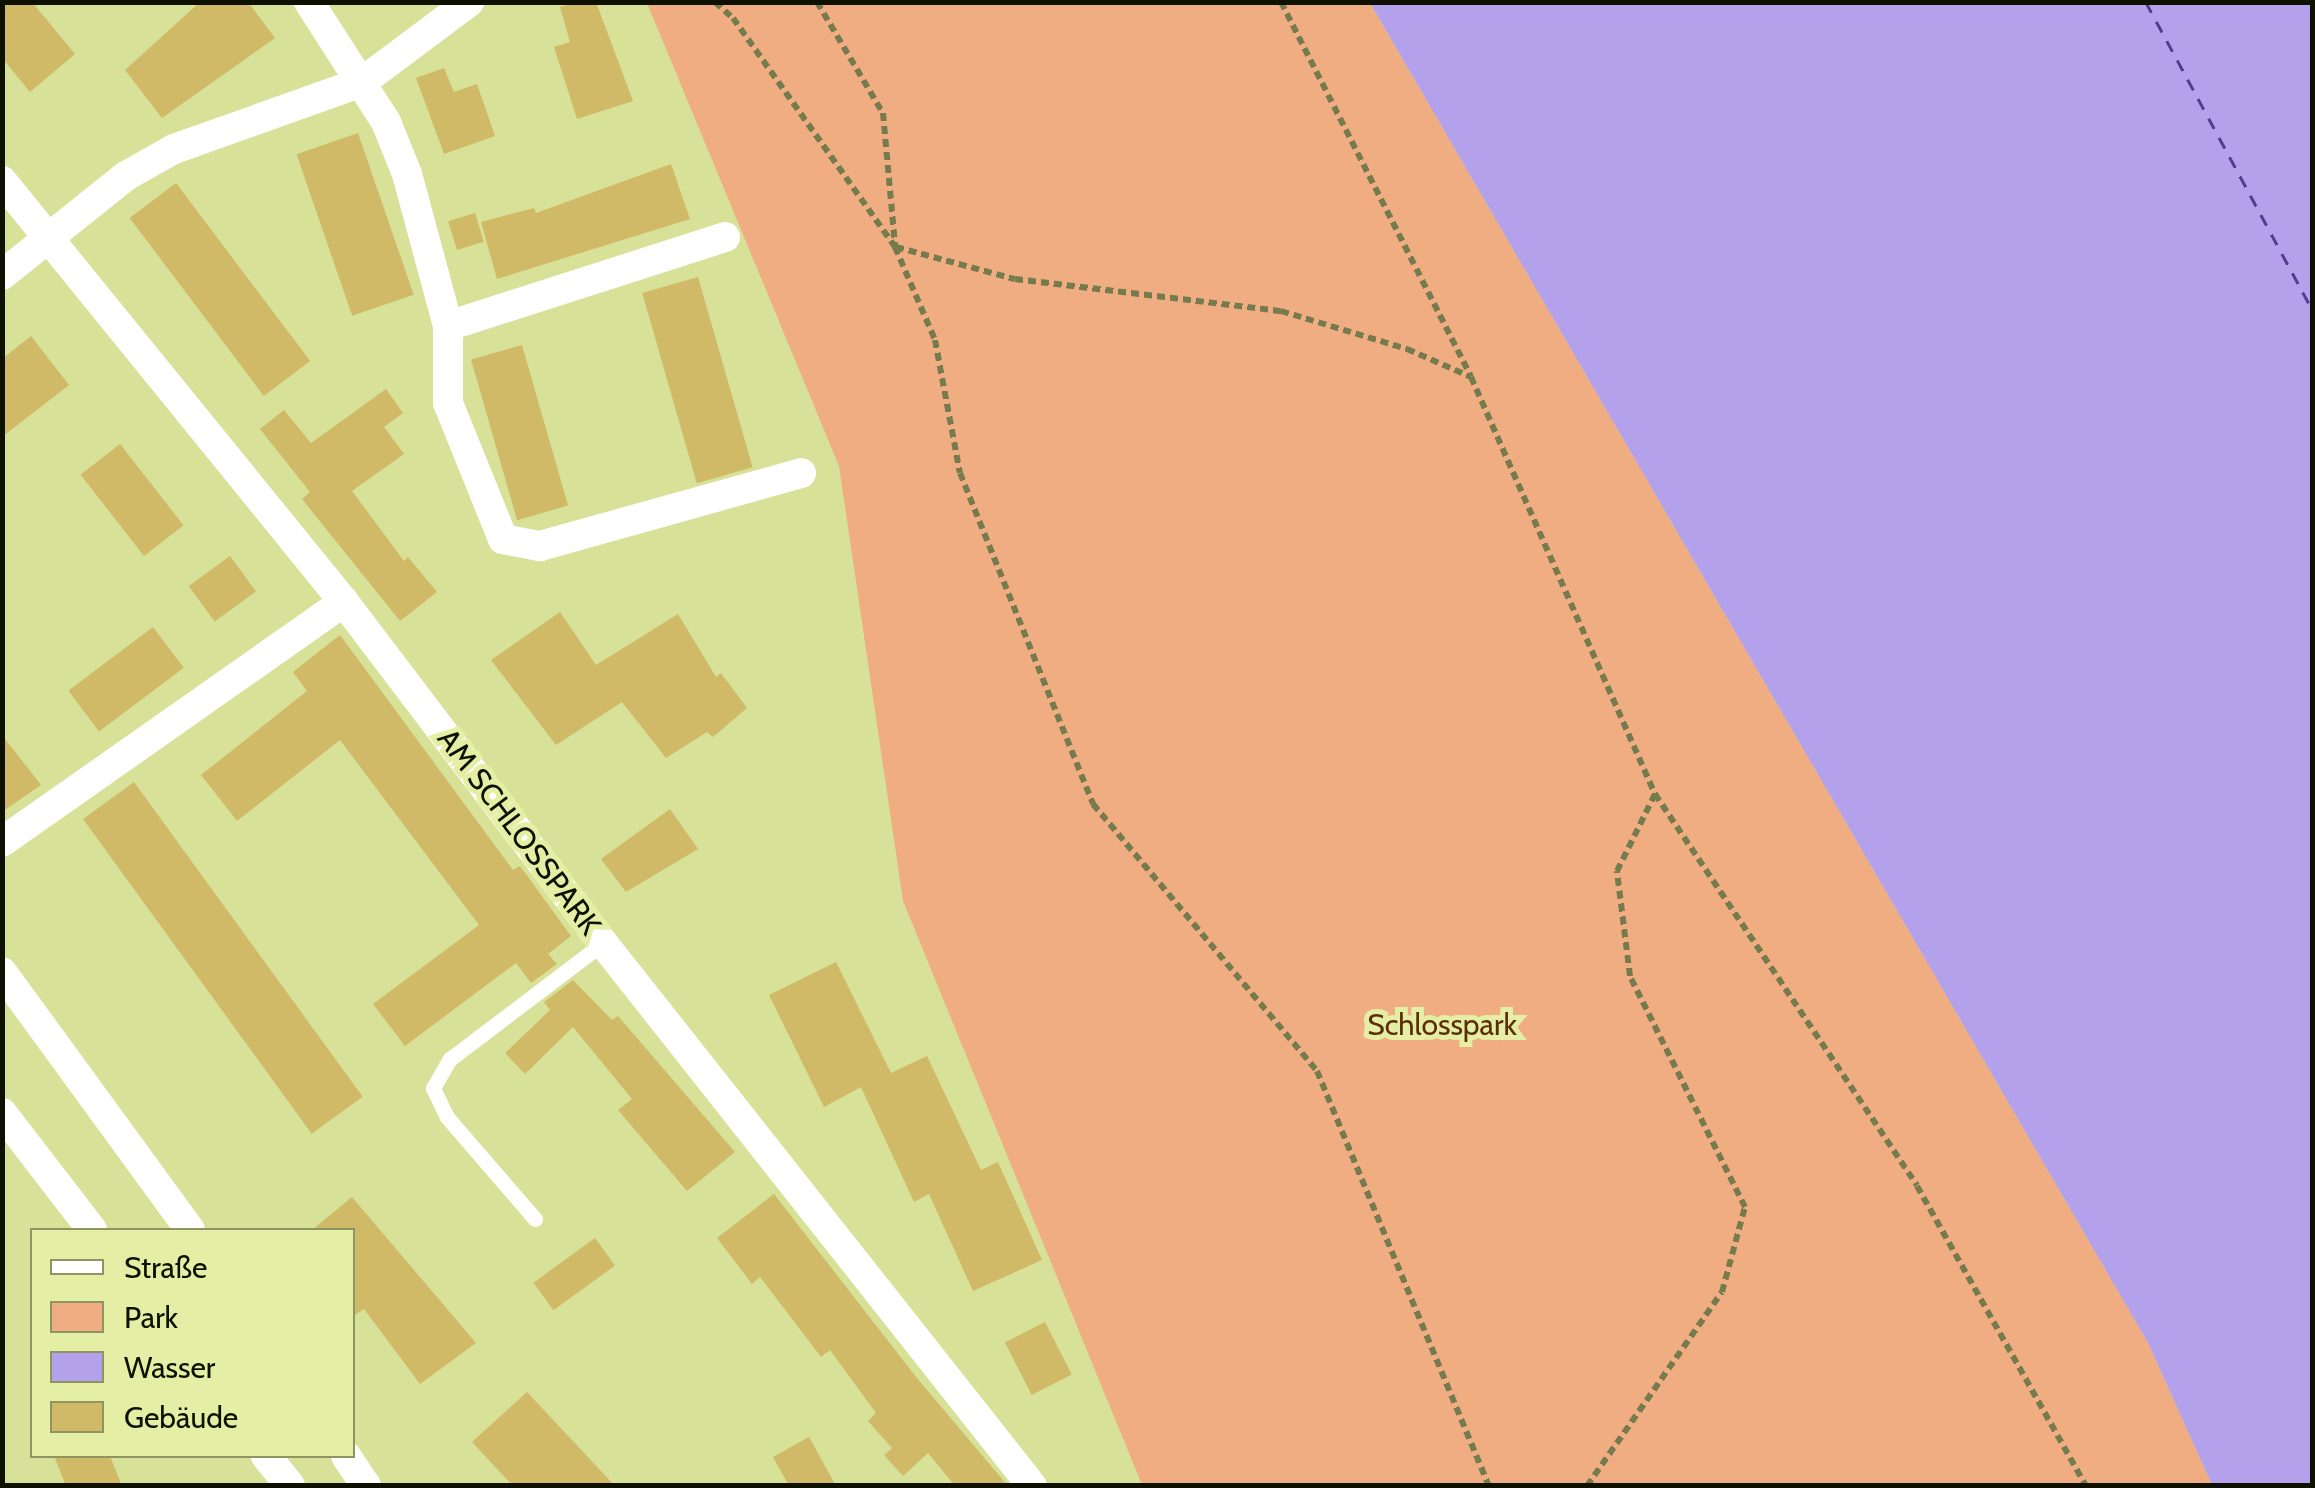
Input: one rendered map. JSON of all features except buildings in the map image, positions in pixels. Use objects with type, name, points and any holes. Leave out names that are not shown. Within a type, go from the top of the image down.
[{"type":"street","points":[[309,2],[362,82],[408,174],[448,326],[448,404],[503,539],[521,547],[802,473]]},
{"type":"street","points":[[2,274],[126,176],[174,149],[362,82],[468,2]]},
{"type":"street","name":"AM SCHLOSSPARK","points":[[2,182],[344,602],[604,943],[1032,1486]]},
{"type":"street","points":[[448,326],[724,237]]},
{"type":"street","points":[[2,842],[344,602]]},
{"type":"street","points":[[2,972],[189,1228]]},
{"type":"street","points":[[2,1113],[90,1228]]},
{"type":"street","points":[[268,1458],[290,1486]]},
{"type":"street","points":[[347,1458],[366,1486]]},
{"type":"lane","points":[[535,1219],[448,1117],[433,1088],[450,1059],[604,943]]},
{"type":"path","points":[[715,2],[733,18],[895,247],[934,340],[960,473],[1093,804],[1317,1071],[1489,1486]]},
{"type":"path","points":[[817,2],[884,113],[895,247]]},
{"type":"path","points":[[1282,2],[1471,377],[1656,794],[1918,1186],[2086,1486]]},
{"type":"path","points":[[895,247],[1015,280],[1281,312],[1407,350],[1471,377]]},
{"type":"path","points":[[1587,1486],[1722,1292],[1744,1207],[1630,976],[1617,872],[1656,794]]},
{"type":"green space","name":"Schlosspark","points":[[647,3],[1370,3],[2148,1343],[2212,1485],[1142,1485],[903,901],[839,466]]},
{"type":"water","points":[[1370,3],[2312,3],[2312,1485],[2212,1485],[2148,1343]]},
{"type":"ferry route","points":[[2146,2],[2312,309]]}]
